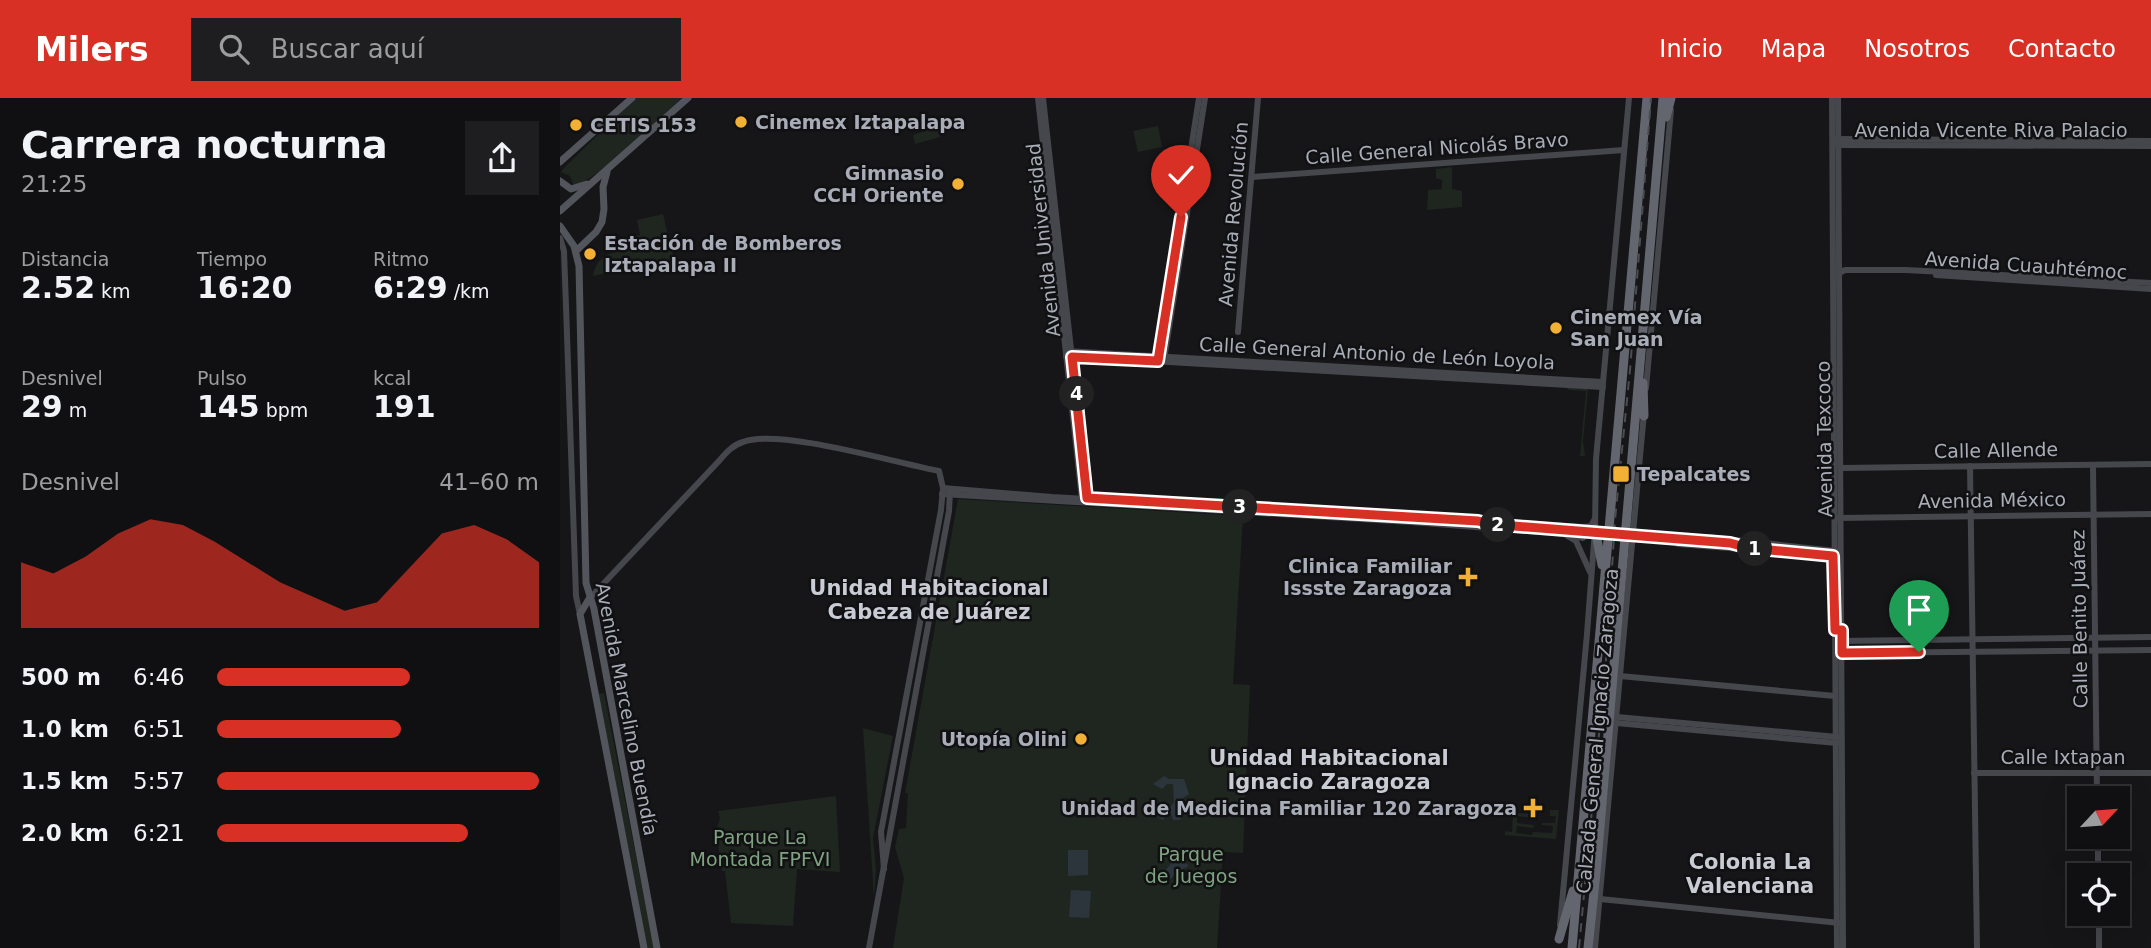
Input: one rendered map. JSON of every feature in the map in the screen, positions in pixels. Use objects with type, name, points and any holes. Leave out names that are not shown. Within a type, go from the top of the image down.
[{"type":"highway","name":"Calzada General Ignacio Zaragoza","points":[[1572,948],[1647,98]]},
{"type":"highway","name":"Calzada General Ignacio Zaragoza","points":[[1587,948],[1596,873],[1663,98]]},
{"type":"highway","points":[[1659,143],[1671,98]]},
{"type":"highway","points":[[1641,352],[1644,416]]},
{"type":"highway","points":[[1595,529],[1605,581]]},
{"type":"highway","points":[[1610,704],[1622,646]]},
{"type":"highway","points":[[1559,944],[1580,869]]},
{"type":"highway","points":[[1595,948],[1596,873]]},
{"type":"main road","points":[[560,162],[632,98]]},
{"type":"main road","points":[[560,211],[688,98]]},
{"type":"main road","points":[[560,169],[580,145]]},
{"type":"main road","points":[[560,181],[567,188],[575,189],[606,171]]},
{"type":"main road","points":[[576,251],[596,232],[602,222],[606,171]]},
{"type":"main road","name":"Avenida Marcelino Buendía","points":[[560,226],[576,251],[579,280],[586,583],[594,609],[657,948]]},
{"type":"main road","points":[[580,614],[589,598]]},
{"type":"main road","name":"Avenida Marcelino Buendía","points":[[580,614],[644,948]]},
{"type":"street","name":"Avenida Universidad","points":[[1041,98],[1085,501]]},
{"type":"street","points":[[1161,359],[1202,98]]},
{"type":"street","name":"Avenida Revolución","points":[[1238,332],[1258,98]]},
{"type":"street","name":"Calzada General Ignacio Zaragoza","points":[[1559,944],[1595,529],[1603,384],[1629,98]]},
{"type":"street","name":"Calzada General Ignacio Zaragoza","points":[[1595,948],[1671,98]]},
{"type":"street","name":"Avenida Texcoco","points":[[1832,98],[1835,142]]},
{"type":"street","name":"Avenida Texcoco","points":[[1836,553],[1841,518],[1838,274],[1834,253],[1838,98]]},
{"type":"street","name":"Avenida Vicente Riva Palacio","points":[[1835,142],[2151,143]]},
{"type":"street","name":"Calle General Nicolás Bravo","points":[[1252,177],[1624,150]]},
{"type":"street","name":"Avenida Marcelino Buendía","points":[[560,238],[564,251],[576,596],[580,614]]},
{"type":"street","name":"Avenida Texcoco","points":[[1834,253],[1839,265],[1833,518],[1838,630],[1840,923],[1843,948]]},
{"type":"street","name":"Avenida Cuauhtémoc","points":[[1900,271],[1906,274],[2151,289]]},
{"type":"street","name":"Avenida Cuauhtémoc","points":[[1838,274],[1900,271],[2151,283]]},
{"type":"street","name":"Calle General Antonio de León Loyola","points":[[1069,354],[1603,384]]},
{"type":"street","points":[[589,598],[730,449],[747,440],[803,442],[939,471],[946,492],[919,659],[881,832],[884,869],[869,948]]},
{"type":"street","name":"Calle Allende","points":[[1841,468],[2151,464]]},
{"type":"street","name":"Calle Benito Juárez","points":[[2093,465],[2097,786]]},
{"type":"street","points":[[1970,466],[1977,948]]},
{"type":"street","points":[[946,492],[1478,524],[1584,527],[1591,526],[1595,518]]},
{"type":"street","name":"Avenida México","points":[[1833,518],[2151,514]]},
{"type":"street","points":[[1478,524],[1567,532],[1585,537],[1589,531],[1584,527]]},
{"type":"street","points":[[1478,524],[1836,553]]},
{"type":"street","points":[[1567,532],[1576,541],[1591,577]]},
{"type":"street","points":[[1632,535],[1743,544]]},
{"type":"street","points":[[1838,641],[2151,637]]},
{"type":"street","points":[[1838,653],[2151,650]]},
{"type":"street","name":"Avenida Texcoco","points":[[1838,669],[1835,696],[1839,740]]},
{"type":"street","points":[[1620,676],[1835,696]]},
{"type":"street","points":[[1617,720],[1839,740]]},
{"type":"street","name":"Calle Ixtapan","points":[[1974,773],[2151,773]]},
{"type":"street","points":[[1600,899],[1840,923]]},
{"type":"street","name":"Avenida Texcoco","points":[[1837,948],[1840,923]]},
{"type":"street","points":[[2099,926],[2099,948]]},
{"type":"green space","points":[[635,98],[685,98],[599,172],[574,186],[570,176],[561,172],[563,169]]},
{"type":"green space","points":[[1158,126],[1162,147],[1138,152],[1133,131]]},
{"type":"green space","points":[[935,127],[940,130],[940,137],[915,144],[913,135]]},
{"type":"green space","points":[[1452,167],[1452,189],[1462,191],[1462,207],[1427,210],[1428,190],[1442,189],[1442,180],[1436,178],[1436,169]]},
{"type":"green space","points":[[663,214],[674,259],[593,276],[600,260],[626,249],[624,239],[640,235],[637,220]]},
{"type":"green space","points":[[1567,388],[1588,388],[1583,441],[1585,456],[1580,456],[1586,391]]},
{"type":"green space","name":"Utopía Olini","points":[[958,499],[1243,516],[1233,684],[1250,685],[1243,853],[1223,852],[1217,948],[893,948],[904,878],[895,847],[899,829],[906,828],[908,793],[905,793]]},
{"type":"green space","points":[[604,693],[654,948],[644,948],[596,694]]},
{"type":"green space","points":[[863,728],[893,736],[873,838],[876,871],[874,898]]},
{"type":"green space","name":"Parque La Montada FPFVI","points":[[836,796],[840,872],[797,869],[793,926],[731,923],[725,871],[722,871],[716,832],[720,818],[718,811]]},
{"type":"green space","points":[[1550,810],[1559,810],[1556,839],[1505,835],[1505,831],[1512,832],[1513,813],[1535,814],[1534,818],[1517,816],[1517,823],[1534,825],[1533,828],[1517,826],[1516,833],[1552,833],[1553,826],[1542,825],[1555,823],[1556,816],[1550,816]]},
{"type":"shaded area","points":[[1164,776],[1169,779],[1184,779],[1189,794],[1183,798],[1184,803],[1188,804],[1186,814],[1179,820],[1173,820],[1170,811],[1166,812],[1162,820],[1152,812],[1164,806],[1171,806],[1174,802],[1173,784],[1167,784],[1162,789],[1153,784]]},
{"type":"shaded area","points":[[1068,850],[1088,850],[1088,875],[1068,876]]},
{"type":"shaded area","points":[[1175,853],[1189,866],[1177,872],[1171,879],[1163,873]]},
{"type":"shaded area","points":[[1071,890],[1091,891],[1089,918],[1069,917]]},
{"type":"railway","points":[[1579,948],[1607,649],[1615,520],[1630,370],[1651,98]]},
{"type":"place","name":"Cinemex Iztapalapa","points":[[741,122]]},
{"type":"place","name":"CETIS 153","points":[[576,125]]},
{"type":"place","name":"Gimnasio CCH Oriente","points":[[958,184]]},
{"type":"place","name":"Estación de Bomberos Iztapalapa II","points":[[590,254]]},
{"type":"place","name":"Cinemex Vía San Juan","points":[[1556,328]]},
{"type":"place","name":"Tepalcates","points":[[1621,474]]},
{"type":"place","name":"Clinica Familiar Issste Zaragoza","points":[[1468,577]]},
{"type":"place","name":"Utopía Olini","points":[[1081,739]]},
{"type":"place","name":"Unidad de Medicina Familiar 120 Zaragoza","points":[[1533,808]]},
{"type":"district","name":"Unidad Habitacional Cabeza de Juárez","points":[[929,600]]},
{"type":"district","name":"Unidad Habitacional Ignacio Zaragoza","points":[[1329,770]]},
{"type":"district","name":"Colonia La Valenciana","points":[[1750,874]]},
{"type":"route","points":[[1181,217],[1158,361],[1072,357],[1087,498],[1478,521],[1730,543],[1749,548],[1833,556],[1835,630],[1842,630],[1842,653],[1919,652]]},
{"type":"park label","name":"Parque de Juegos","points":[[1191,865]]}]
